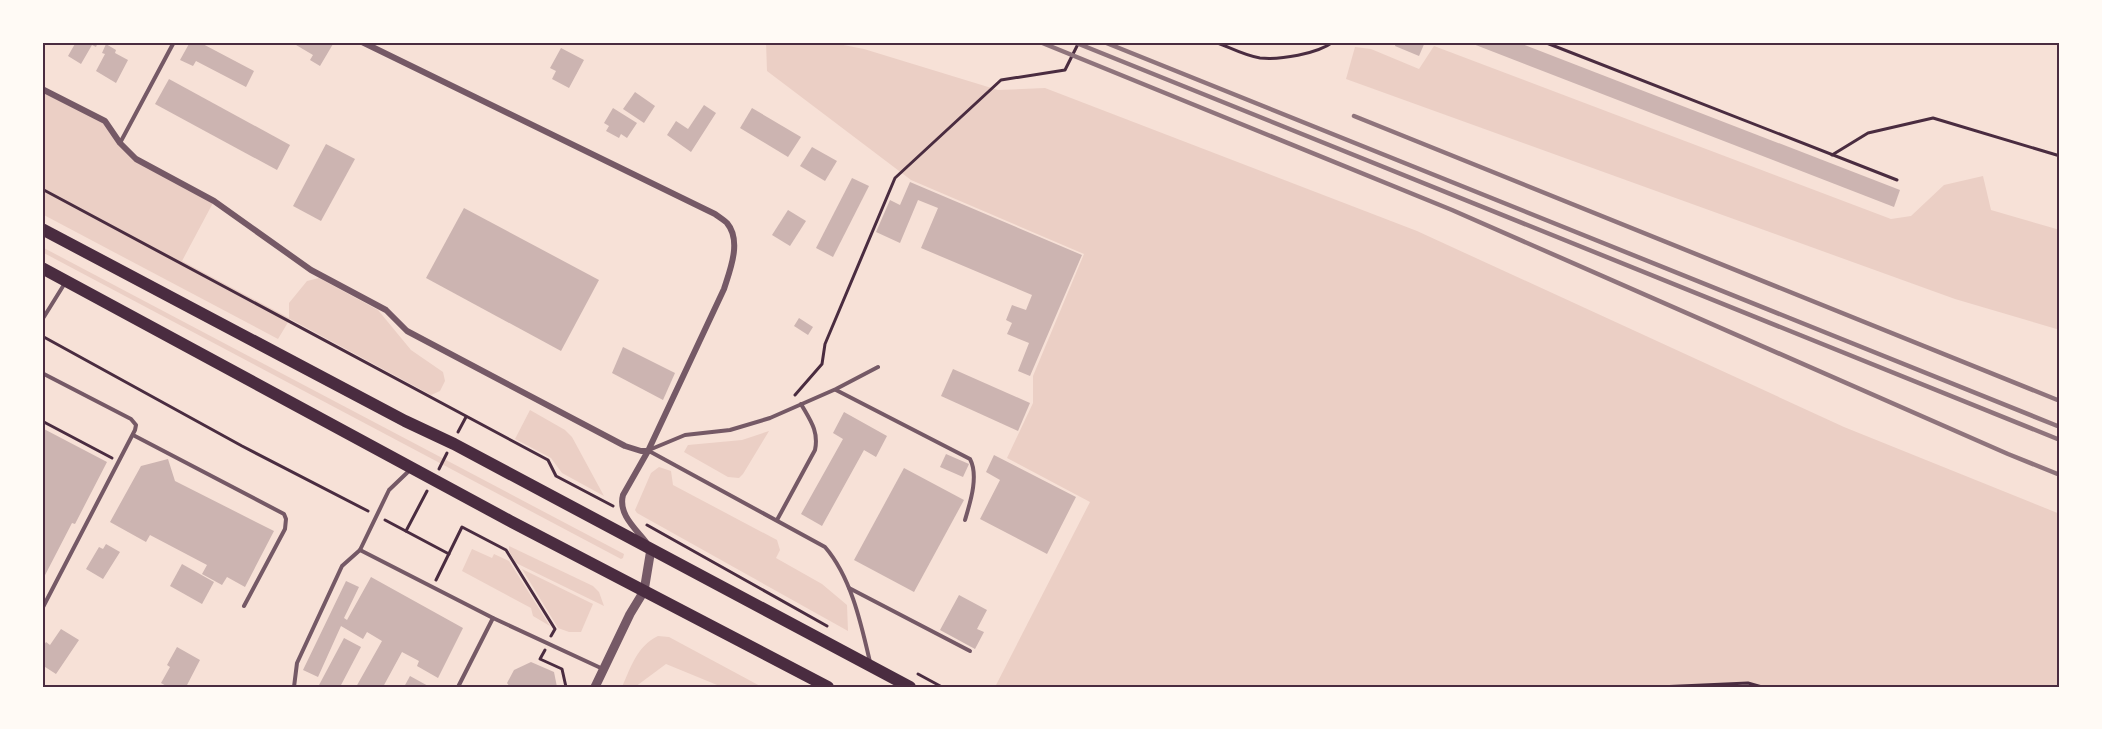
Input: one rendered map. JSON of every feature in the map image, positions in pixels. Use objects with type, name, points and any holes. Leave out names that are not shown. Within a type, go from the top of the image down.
[{"type":"main road","points":[[42,229],[910,687]]},
{"type":"main road","points":[[42,268],[411,468],[828,687]]},
{"type":"street","points":[[362,42],[716,214],[727,223],[732,233],[734,245],[732,264],[724,289],[648,451],[623,495],[622,511],[651,549],[644,591],[630,614],[595,687]]},
{"type":"street","points":[[42,90],[105,121],[120,143],[136,159],[214,201],[311,270],[386,310],[407,331],[625,446],[648,451]]},
{"type":"lane","points":[[120,143],[174,42]]},
{"type":"lane","points":[[42,321],[66,281]]},
{"type":"lane","points":[[648,451],[685,435],[737,428],[778,415],[878,367]]},
{"type":"lane","points":[[42,372],[131,419],[136,425],[133,435],[42,609]]},
{"type":"lane","points":[[836,389],[970,459],[973,464],[972,490],[965,520]]},
{"type":"lane","points":[[777,520],[814,450],[817,438],[815,428],[801,404]]},
{"type":"lane","points":[[133,435],[284,514],[285,529],[244,606]]},
{"type":"lane","points":[[648,451],[825,547],[841,568],[849,588],[871,666]]},
{"type":"lane","points":[[294,687],[297,663],[342,566],[360,550],[389,490],[411,468]]},
{"type":"lane","points":[[360,550],[493,618],[604,670]]},
{"type":"lane","points":[[849,588],[970,651]]},
{"type":"lane","points":[[458,687],[493,618]]},
{"type":"path","points":[[778,415],[822,364],[825,344],[895,178],[1001,80],[1065,70],[1079,42]]},
{"type":"path","points":[[1215,42],[1259,58],[1292,57],[1328,46],[1333,42]]},
{"type":"path","points":[[1544,42],[1897,180]]},
{"type":"path","points":[[1832,155],[1868,132],[1933,118],[2060,156]]},
{"type":"path","points":[[42,189],[548,460],[556,476],[622,511]]},
{"type":"path","points":[[42,336],[242,446],[448,554]]},
{"type":"path","points":[[42,421],[119,461]]},
{"type":"path","points":[[643,522],[836,630]]},
{"type":"path","points":[[433,587],[462,527],[506,550],[555,629],[540,658],[562,669],[566,687]]},
{"type":"path","points":[[1658,687],[1748,683],[1762,687]]},
{"type":"shaded area","points":[[766,42],[828,42],[864,49],[998,90],[1045,88],[1417,231],[1844,427],[2060,514],[2060,687],[995,687],[1090,502],[1007,458],[1033,403],[1033,376],[1084,254],[911,180],[767,71]]},
{"type":"shaded area","points":[[1434,46],[1891,219],[1911,216],[1944,185],[1983,176],[1991,210],[2060,230],[2060,330],[1955,299],[1346,79],[1355,47],[1371,49],[1419,69]]},
{"type":"shaded area","points":[[42,89],[105,121],[136,159],[214,201],[182,261],[289,318],[289,303],[307,281],[319,278],[378,310],[411,350],[443,372],[445,381],[440,391],[431,395],[290,319],[278,339],[42,214]]},
{"type":"shaded area","points":[[42,247],[624,554],[623,558],[621,559],[42,252]]},
{"type":"shaded area","points":[[530,410],[565,430],[572,437],[604,496],[562,473],[551,458],[515,439]]},
{"type":"shaded area","points":[[769,431],[739,478],[728,477],[684,452],[688,445],[742,440]]},
{"type":"shaded area","points":[[659,467],[671,471],[673,485],[777,540],[780,550],[776,558],[822,584],[847,605],[848,631],[637,513],[635,510],[651,473]]},
{"type":"shaded area","points":[[509,546],[593,586],[599,592],[604,606],[516,563],[509,551]]},
{"type":"shaded area","points":[[472,549],[492,558],[494,554],[509,561],[550,626],[533,616],[531,608],[462,571]]},
{"type":"shaded area","points":[[522,569],[593,604],[581,632],[569,632],[558,628]]},
{"type":"shaded area","points":[[658,636],[669,637],[762,687],[722,687],[666,664],[635,687],[622,687],[640,651]]},
{"type":"building","points":[[76,42],[98,42],[96,47],[92,45],[81,64],[68,56]]},
{"type":"building","points":[[190,42],[199,42],[254,71],[246,87],[196,61],[193,66],[180,60]]},
{"type":"building","points":[[291,42],[330,42],[333,44],[320,66],[310,60],[313,55]]},
{"type":"building","points":[[1396,42],[1425,42],[1419,56],[1395,46]]},
{"type":"building","points":[[1468,42],[1517,42],[1900,190],[1894,207]]},
{"type":"building","points":[[106,44],[116,50],[115,53],[128,60],[116,83],[96,71],[105,54],[102,53]]},
{"type":"building","points":[[561,48],[584,60],[569,88],[552,79],[556,71],[550,68]]},
{"type":"building","points":[[169,79],[290,145],[277,170],[155,104]]},
{"type":"building","points":[[635,92],[655,106],[644,123],[623,109]]},
{"type":"building","points":[[704,105],[716,113],[691,152],[667,135],[676,121],[688,129]]},
{"type":"building","points":[[613,108],[637,123],[627,138],[621,134],[619,138],[606,131],[609,126],[604,123]]},
{"type":"building","points":[[752,108],[801,137],[788,157],[740,128]]},
{"type":"building","points":[[326,144],[355,159],[321,221],[293,206]]},
{"type":"building","points":[[812,147],[837,161],[825,181],[800,166]]},
{"type":"building","points":[[852,178],[869,186],[833,257],[816,248]]},
{"type":"building","points":[[910,182],[1082,255],[1030,376],[1018,371],[1029,343],[1007,334],[1012,323],[1006,320],[1012,305],[1026,310],[1032,295],[921,248],[938,208],[918,200],[900,243],[876,232],[890,200],[900,205]]},
{"type":"building","points":[[464,208],[599,280],[561,351],[426,278]]},
{"type":"building","points":[[788,210],[806,221],[790,246],[772,235]]},
{"type":"building","points":[[799,318],[813,327],[808,335],[794,326]]},
{"type":"building","points":[[623,347],[675,373],[663,400],[612,373]]},
{"type":"building","points":[[953,369],[1030,403],[1018,431],[941,396]]},
{"type":"building","points":[[844,412],[887,436],[876,457],[864,450],[822,526],[801,514],[843,439],[833,433]]},
{"type":"building","points":[[42,428],[107,462],[42,581]]},
{"type":"building","points":[[946,454],[969,464],[963,477],[940,467]]},
{"type":"building","points":[[994,455],[1076,497],[1047,554],[980,519],[1000,480],[986,472]]},
{"type":"building","points":[[168,459],[175,481],[274,531],[245,587],[227,577],[222,585],[202,574],[207,565],[150,535],[146,542],[110,522],[141,466]]},
{"type":"building","points":[[904,468],[964,500],[914,592],[854,560]]},
{"type":"building","points":[[106,544],[120,552],[103,579],[86,569],[99,547],[103,549]]},
{"type":"building","points":[[182,564],[214,582],[202,604],[170,586]]},
{"type":"building","points":[[371,577],[463,628],[438,678],[417,666],[419,661],[402,652],[383,687],[356,687],[382,641],[367,632],[363,639],[341,626],[318,677],[303,670],[346,581],[359,587],[344,618],[347,620]]},
{"type":"building","points":[[959,595],[987,610],[977,629],[984,632],[975,649],[940,630]]},
{"type":"building","points":[[61,629],[79,640],[56,674],[42,665],[42,648],[46,642],[50,645]]},
{"type":"building","points":[[344,638],[361,647],[340,687],[318,687]]},
{"type":"building","points":[[177,647],[200,660],[186,687],[168,687],[161,683],[170,667],[167,665]]},
{"type":"building","points":[[531,662],[554,672],[557,687],[510,687],[507,683],[514,670]]},
{"type":"building","points":[[410,676],[430,687],[404,687]]},
{"type":"railway","points":[[1040,42],[1452,210],[2060,475]]},
{"type":"railway","points":[[1074,42],[2060,440]]},
{"type":"railway","points":[[1104,42],[2060,427]]},
{"type":"railway","points":[[1354,116],[2060,401]]}]
